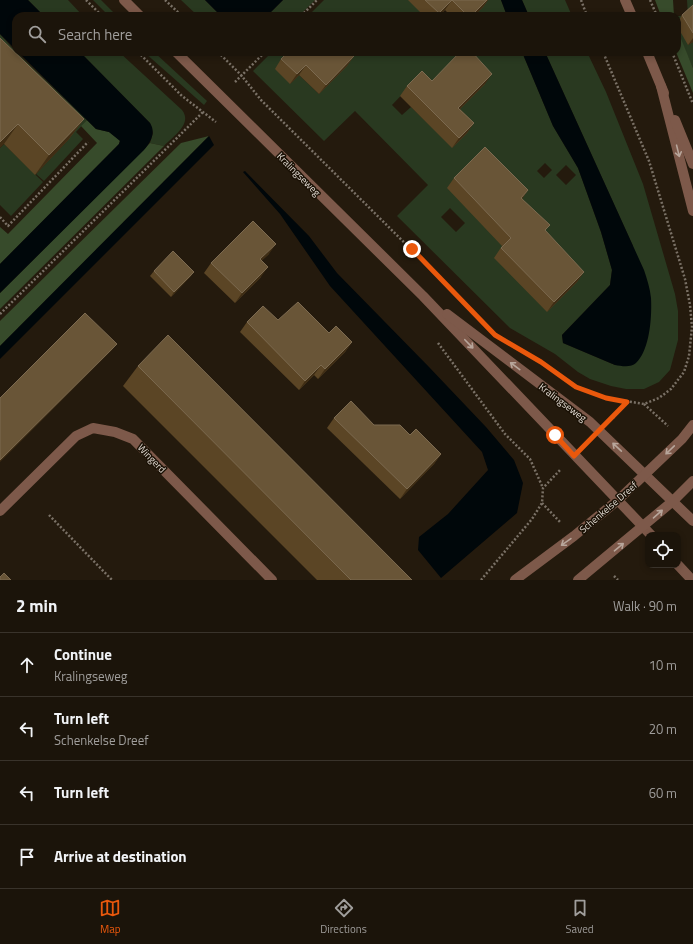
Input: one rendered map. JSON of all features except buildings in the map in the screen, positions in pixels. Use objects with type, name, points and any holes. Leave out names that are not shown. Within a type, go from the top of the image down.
[{"type":"street","points":[[124,0],[136,12]]},
{"type":"street","points":[[625,0],[630,12]]},
{"type":"street","name":"Kralingseweg","points":[[180,56],[423,296],[648,532]]},
{"type":"street","points":[[649,56],[693,164]]},
{"type":"street","points":[[661,86],[693,211]]},
{"type":"street","name":"Kralingseweg","points":[[423,296],[600,431],[693,521]]},
{"type":"street","name":"Schenkelse Dreef","points":[[515,580],[574,536],[618,500],[682,439],[693,425]]},
{"type":"street","name":"Wingerd","points":[[0,511],[76,436],[93,428],[115,432],[133,439],[272,580]]},
{"type":"street","points":[[578,580],[643,527],[693,481]]},
{"type":"street","points":[[681,568],[692,580]]},
{"type":"path","points":[[86,0],[98,12]]},
{"type":"path","points":[[165,0],[178,12]]},
{"type":"path","points":[[305,12],[317,0]]},
{"type":"path","points":[[581,0],[586,12]]},
{"type":"path","points":[[650,0],[655,12]]},
{"type":"path","points":[[142,56],[182,96],[220,125]]},
{"type":"path","points":[[222,56],[242,76],[261,100],[462,300]]},
{"type":"path","points":[[0,314],[261,56]]},
{"type":"path","points":[[576,387],[606,398],[644,404],[659,398],[678,382],[684,372],[689,356],[691,320],[685,279],[649,161],[605,56]]},
{"type":"path","points":[[674,56],[693,104]]},
{"type":"path","points":[[0,218],[8,226],[88,142]]},
{"type":"path","points":[[438,342],[505,434],[530,459],[543,488],[542,503],[532,519],[481,580]]},
{"type":"path","points":[[600,431],[627,402]]},
{"type":"path","points":[[543,488],[574,456]]},
{"type":"path","points":[[49,515],[112,580]]},
{"type":"green space","points":[[28,0],[68,0],[79,12],[40,12]]},
{"type":"green space","points":[[93,0],[101,0],[113,12],[105,12]]},
{"type":"green space","points":[[181,0],[205,0],[217,12],[194,12]]},
{"type":"green space","points":[[283,0],[315,0],[303,12],[271,12]]},
{"type":"green space","points":[[324,0],[412,0],[421,12],[312,12]]},
{"type":"green space","points":[[475,0],[501,0],[506,12],[478,12],[483,7]]},
{"type":"green space","points":[[522,0],[565,0],[570,12],[527,12]]},
{"type":"green space","points":[[655,0],[673,0],[674,12],[660,12]]},
{"type":"green space","points":[[687,0],[693,0],[693,22],[688,45],[693,42],[693,68],[681,41],[681,16],[688,16]]},
{"type":"green space","points":[[0,34],[12,48],[12,56],[20,56],[87,120],[76,132],[83,139],[44,181],[36,174],[69,139],[0,72]]},
{"type":"green space","points":[[681,39],[693,68],[693,93],[678,56],[681,56]]},
{"type":"green space","points":[[84,56],[123,56],[182,110],[185,115],[184,125],[164,146],[150,143],[153,133],[150,123]]},
{"type":"green space","points":[[149,56],[158,56],[207,101],[204,105]]},
{"type":"green space","points":[[268,56],[302,56],[290,84],[299,75],[319,94],[333,56],[524,56],[553,126],[578,168],[601,232],[612,270],[610,285],[562,335],[563,343],[615,365],[633,246],[547,56],[589,56],[606,92],[643,184],[675,294],[678,311],[678,340],[670,370],[659,382],[644,389],[626,389],[611,386],[590,379],[578,372],[555,354],[510,328],[397,216],[428,185],[355,111],[324,141],[253,71]],"holes":[[[415,81],[425,91],[437,132],[411,107],[402,115],[392,105]],[[545,163],[552,170],[544,178],[537,171]],[[566,165],[576,175],[566,185],[556,175]],[[450,208],[465,223],[456,232],[441,217]]]},
{"type":"green space","points":[[87,120],[96,129],[109,132],[120,140],[119,144],[0,264],[0,227],[8,234],[97,143],[81,126]]},
{"type":"green space","points":[[209,136],[0,346],[0,321],[181,143]]},
{"type":"green space","points":[[150,143],[164,146],[0,309],[0,293]]},
{"type":"green space","points":[[4,144],[43,182],[11,216],[0,205],[0,148]]},
{"type":"shaded area","points":[[0,0],[28,0],[40,12],[12,12],[12,46],[0,34]]},
{"type":"shaded area","points":[[205,0],[283,0],[271,12],[217,12]]},
{"type":"shaded area","points":[[501,0],[522,0],[527,12],[506,12]]},
{"type":"shaded area","points":[[22,56],[84,56],[150,123],[153,133],[149,144],[144,150],[0,293],[0,264],[119,144],[120,141],[109,132],[96,129]]},
{"type":"shaded area","points":[[524,56],[547,56],[644,270],[651,298],[649,332],[641,357],[634,365],[631,366],[615,365],[563,343],[562,335],[610,285],[612,270],[601,232],[578,168],[553,126]]},
{"type":"shaded area","points":[[209,136],[214,145],[0,359],[0,346]]},
{"type":"shaded area","points":[[245,171],[309,236],[337,273],[486,427],[514,460],[523,483],[517,513],[441,578],[418,550],[419,537],[448,514],[488,470],[482,452],[330,286],[280,214],[243,172]]},
{"type":"route","points":[[412,249],[495,335],[541,362],[576,387],[606,398],[627,402],[574,456],[555,435]]}]
